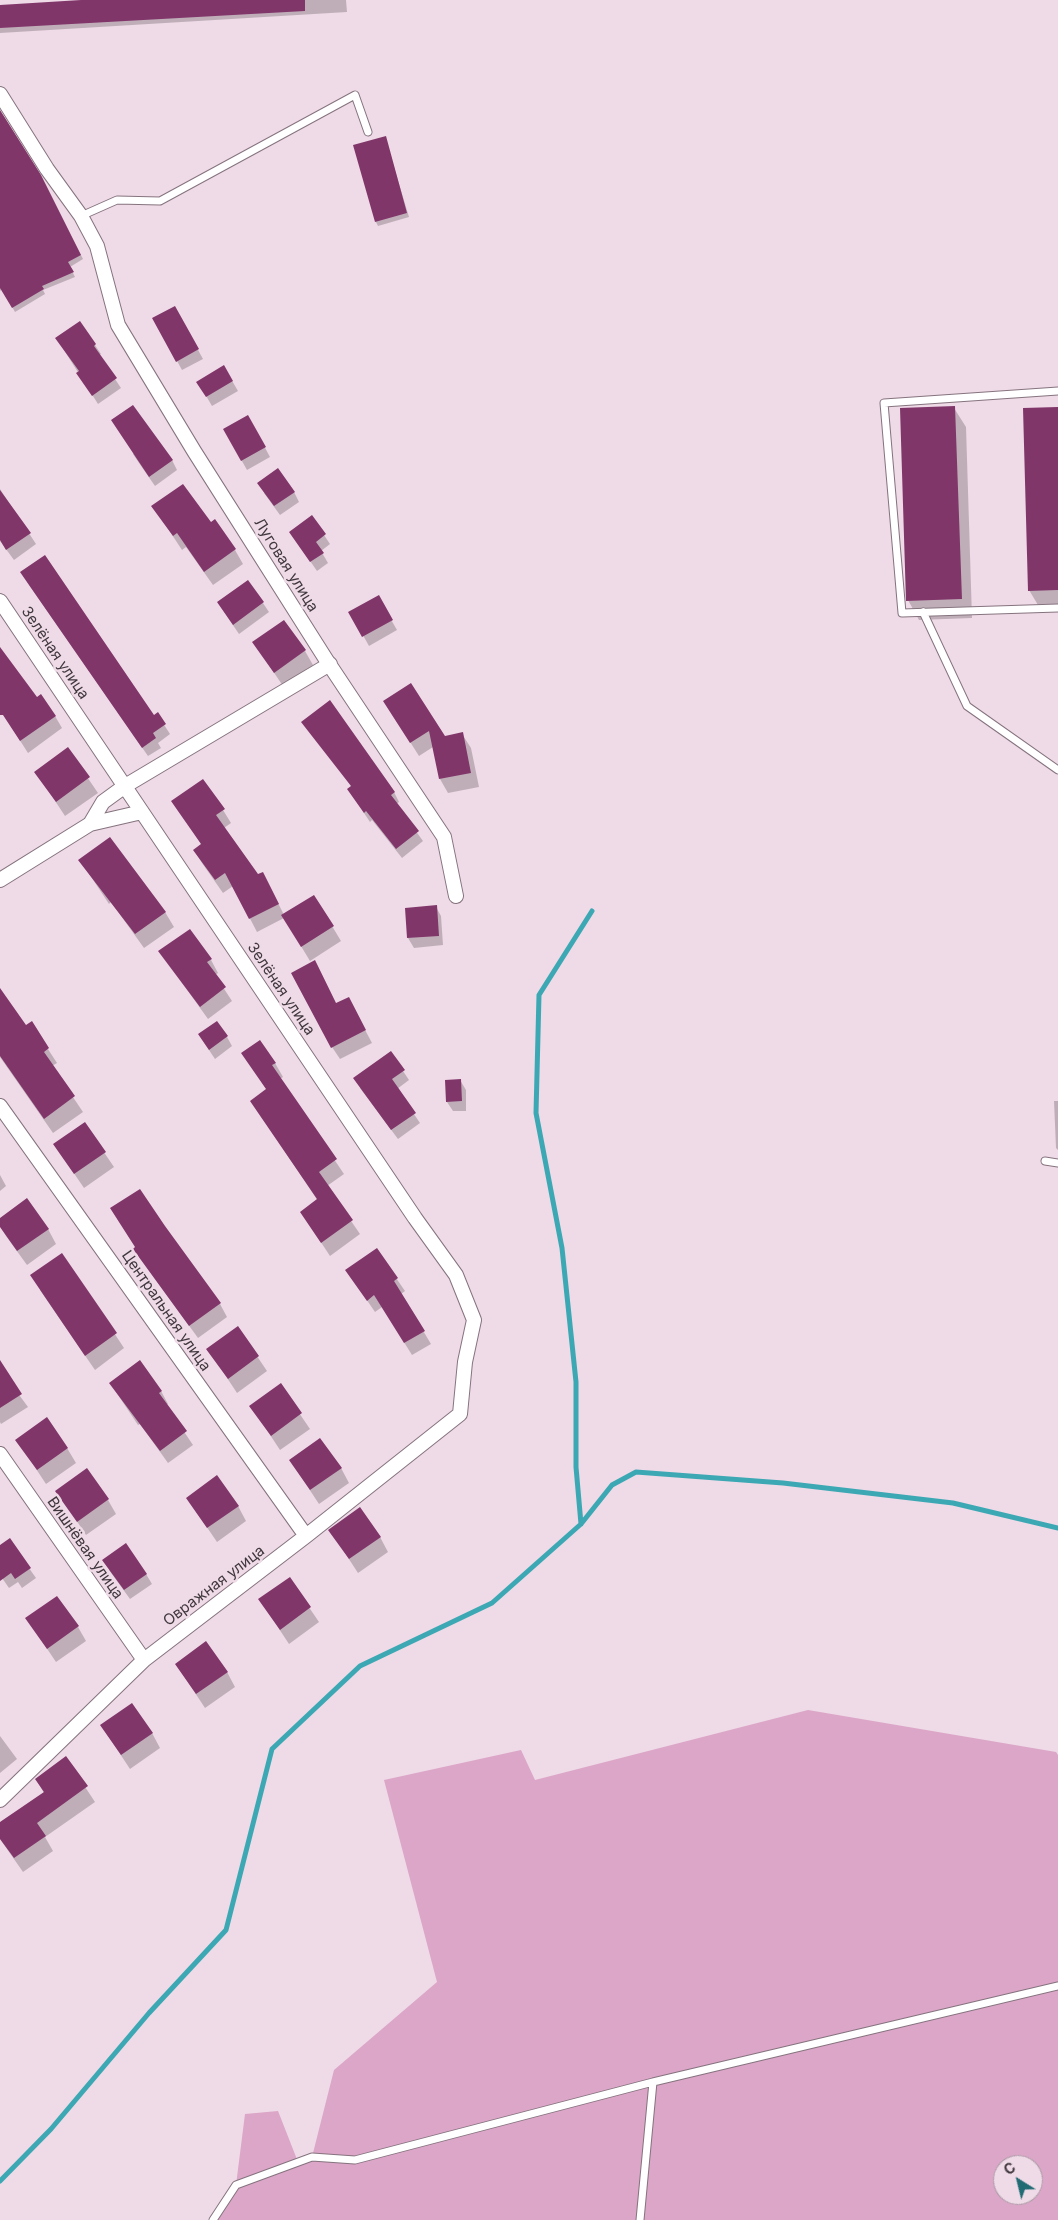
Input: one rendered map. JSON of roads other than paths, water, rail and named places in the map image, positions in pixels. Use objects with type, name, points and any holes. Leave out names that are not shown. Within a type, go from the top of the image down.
[{"type":"street","name":"Луговая улица","points":[[0,94],[46,169],[81,216],[97,246],[118,325],[194,451],[330,664],[444,837],[456,896]]},
{"type":"street","name":"Зелёная улица","points":[[0,601],[414,1218],[456,1275],[474,1320],[465,1362],[460,1414]]},
{"type":"street","points":[[90,824],[103,802],[125,786],[330,664]]},
{"type":"street","points":[[0,880],[90,824],[142,812]]},
{"type":"street","name":"Центральная улица","points":[[0,1106],[306,1536]]},
{"type":"street","name":"Овражная улица","points":[[0,1800],[144,1660],[306,1536],[460,1414]]},
{"type":"street","name":"Вишнёвая улица","points":[[0,1454],[144,1660]]},
{"type":"lane","points":[[81,216],[117,200],[160,201],[355,95],[368,132]]},
{"type":"lane","points":[[1058,390],[884,403],[902,613],[1058,608]]},
{"type":"lane","points":[[923,612],[967,706],[1058,770]]},
{"type":"lane","points":[[1044,1162],[1058,1163]]},
{"type":"lane","points":[[213,2220],[236,2185],[312,2157],[354,2160],[653,2082],[1058,1986]]},
{"type":"lane","points":[[640,2220],[653,2082]]},
{"type":"waterway","points":[[581,1524],[576,1467],[576,1382],[562,1248],[536,1113],[539,995],[592,911]]},
{"type":"waterway","points":[[0,2181],[51,2129],[149,2013],[226,1930],[272,1749],[360,1666],[492,1603],[581,1524],[612,1485],[636,1472],[783,1483],[953,1503],[1058,1528]]}]
